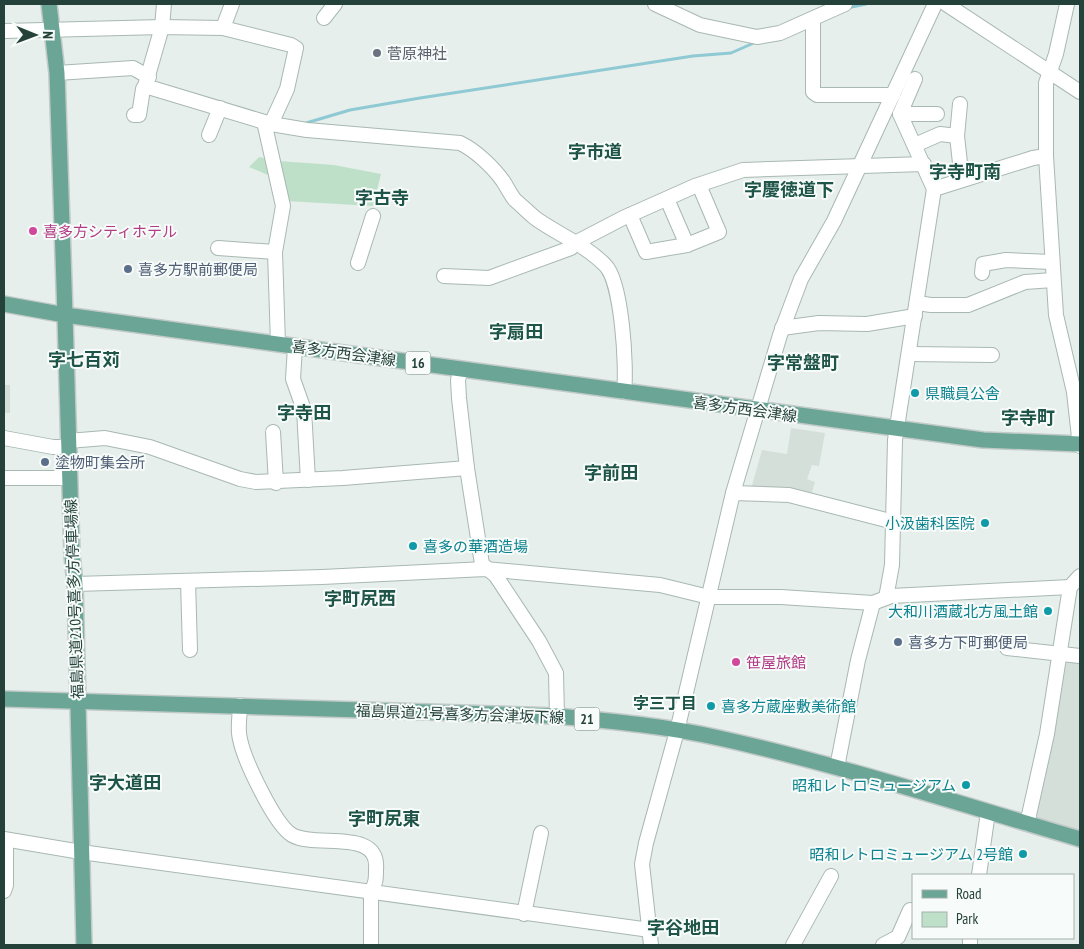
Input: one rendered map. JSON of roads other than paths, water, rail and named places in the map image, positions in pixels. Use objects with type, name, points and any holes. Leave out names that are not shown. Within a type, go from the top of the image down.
[{"type":"main road","points":[[4,304],[65,314],[57,74],[49,4]]},
{"type":"main road","name":"喜多方西会津線","points":[[65,314],[758,411],[984,440],[1080,445]]},
{"type":"main road","name":"福島県道210号喜多方停車場線","points":[[65,314],[72,555],[76,584],[84,945]]},
{"type":"main road","name":"福島県道21号喜多方会津坂下線","points":[[4,699],[557,716],[677,731],[717,737],[837,767],[1080,839]]},
{"type":"street","points":[[134,115],[139,115],[143,89],[147,82],[162,27],[164,4]]},
{"type":"street","points":[[223,28],[232,4]]},
{"type":"street","points":[[324,18],[335,4]]},
{"type":"street","points":[[655,4],[700,25],[757,37],[780,33],[845,4]]},
{"type":"street","points":[[652,945],[642,864],[646,843],[677,731],[733,493],[782,328],[801,279],[834,221],[935,4]]},
{"type":"street","points":[[946,4],[1080,92]]},
{"type":"street","points":[[1067,4],[1056,54],[1048,72],[1046,83],[1046,156],[1056,315],[1077,392],[1080,445]]},
{"type":"street","points":[[813,19],[813,92],[818,96],[893,95]]},
{"type":"street","points":[[4,31],[162,27],[223,28],[291,44],[296,48],[287,89],[268,125],[272,164],[282,202],[276,252],[278,344]]},
{"type":"street","points":[[57,74],[133,68],[147,82],[268,125],[460,143],[487,163],[503,180],[512,196],[535,218],[606,265],[616,286],[623,338],[624,392]]},
{"type":"street","points":[[837,767],[858,660],[883,599],[892,565],[895,440],[934,189],[900,114],[915,79]]},
{"type":"street","points":[[960,104],[957,136],[960,163]]},
{"type":"street","points":[[209,135],[220,108]]},
{"type":"street","points":[[900,114],[937,114]]},
{"type":"street","points":[[915,145],[940,134],[957,136]]},
{"type":"street","points":[[934,189],[1033,158],[1046,156]]},
{"type":"street","points":[[444,276],[488,278],[570,248],[575,243],[630,215],[699,185],[748,169],[924,164]]},
{"type":"street","points":[[630,215],[646,252],[686,245],[719,232],[699,185]]},
{"type":"street","points":[[668,198],[686,245]]},
{"type":"street","points":[[358,263],[373,216]]},
{"type":"street","points":[[218,248],[276,252]]},
{"type":"street","points":[[982,272],[983,264],[1006,260],[1052,262]]},
{"type":"street","points":[[782,328],[819,323],[867,324],[931,306],[968,305],[1026,282],[1053,280]]},
{"type":"street","points":[[295,347],[294,380],[304,410],[308,480]]},
{"type":"street","points":[[908,354],[992,355]]},
{"type":"street","points":[[461,369],[458,380],[459,398],[480,557],[485,569],[496,576],[549,659],[558,678],[557,716]]},
{"type":"street","points":[[273,432],[276,483]]},
{"type":"street","points":[[4,438],[53,447],[105,438],[150,446],[240,479],[276,483],[467,468]]},
{"type":"street","points":[[4,478],[69,478]]},
{"type":"street","points":[[733,493],[788,494],[894,522]]},
{"type":"street","points":[[76,584],[322,577],[485,569],[660,585],[708,597],[883,599],[1070,587]]},
{"type":"street","points":[[1027,824],[1047,734],[1070,587],[1080,576]]},
{"type":"street","points":[[188,580],[190,650]]},
{"type":"street","points":[[1006,648],[1080,656]]},
{"type":"street","points":[[240,705],[239,733],[242,749],[250,770],[274,813],[293,836],[355,843],[372,849],[377,860],[375,886],[371,891],[371,945]]},
{"type":"street","points":[[978,874],[988,812]]},
{"type":"street","points":[[524,914],[541,833]]},
{"type":"street","points":[[4,892],[5,839],[81,852],[650,930]]},
{"type":"street","points":[[793,945],[831,876]]},
{"type":"street","points":[[883,945],[898,937],[910,910]]},
{"type":"waterway","points":[[847,8],[866,4]]},
{"type":"waterway","points":[[306,123],[350,110],[420,98],[693,56],[731,53],[756,42]]},
{"type":"place","name":"菅原神社","points":[[377,53]]},
{"type":"place","name":"喜多方シティホテル","points":[[33,231]]},
{"type":"place","name":"喜多方駅前郵便局","points":[[128,269]]},
{"type":"place","name":"県職員公舎","points":[[915,393]]},
{"type":"place","name":"塗物町集会所","points":[[45,462]]},
{"type":"place","name":"小汲歯科医院","points":[[985,523]]},
{"type":"place","name":"喜多の華酒造場","points":[[413,546]]},
{"type":"place","name":"大和川酒蔵北方風土館","points":[[1048,611]]},
{"type":"place","name":"喜多方下町郵便局","points":[[898,642]]},
{"type":"place","name":"笹屋旅館","points":[[736,662]]},
{"type":"place","name":"喜多方蔵座敷美術館","points":[[711,706]]},
{"type":"place","name":"昭和レトロミュージアム","points":[[966,785]]},
{"type":"place","name":"昭和レトロミュージアム 2号館","points":[[1023,854]]},
{"type":"district","name":"字市道","points":[[595,151]]},
{"type":"district","name":"字寺町南","points":[[965,171]]},
{"type":"district","name":"字慶徳道下","points":[[789,189]]},
{"type":"district","name":"字古寺","points":[[382,197]]},
{"type":"district","name":"字扇田","points":[[516,331]]},
{"type":"district","name":"字七百苅","points":[[84,359]]},
{"type":"district","name":"字常盤町","points":[[803,362]]},
{"type":"district","name":"字寺田","points":[[304,412]]},
{"type":"district","name":"字寺町","points":[[1028,417]]},
{"type":"district","name":"字前田","points":[[611,472]]},
{"type":"district","name":"字町尻西","points":[[360,598]]},
{"type":"district","name":"字三丁目","points":[[665,703]]},
{"type":"district","name":"字大道田","points":[[125,782]]},
{"type":"district","name":"字町尻東","points":[[384,818]]},
{"type":"district","name":"字谷地田","points":[[683,927]]}]
